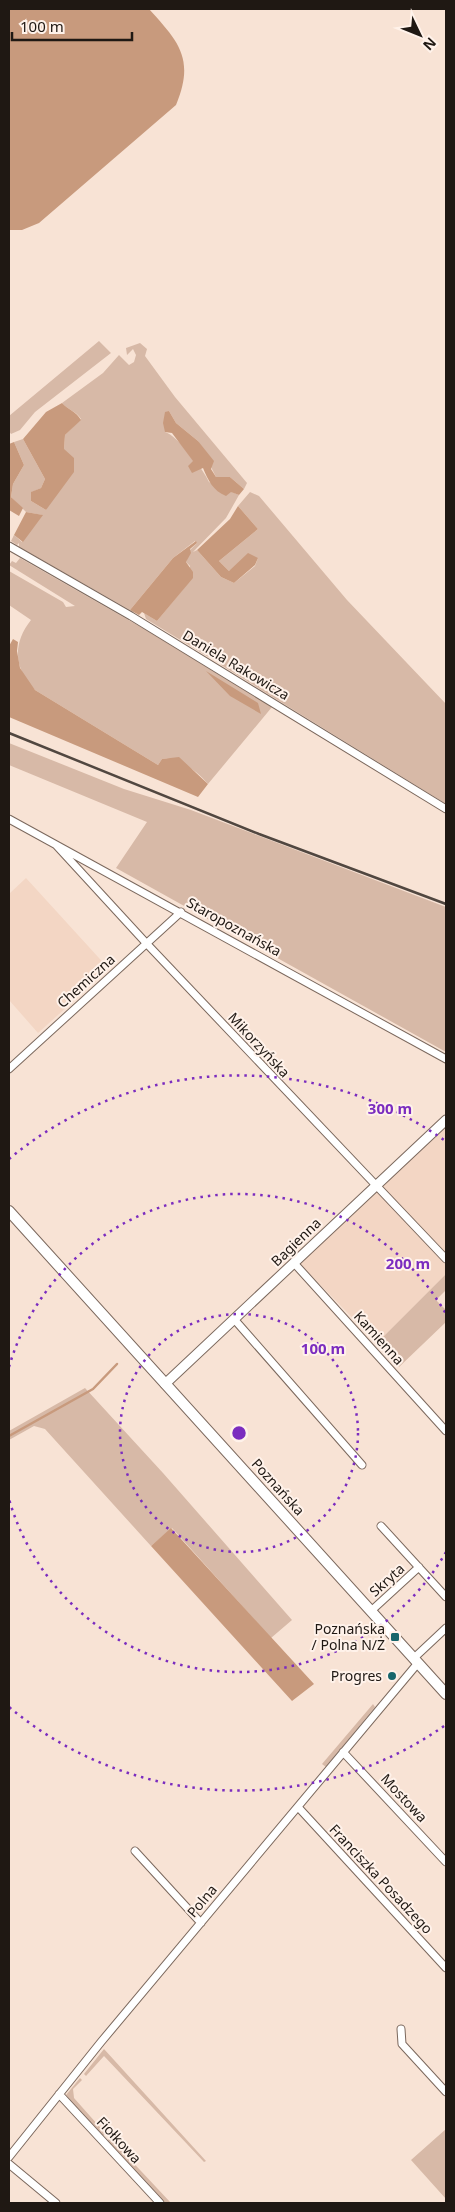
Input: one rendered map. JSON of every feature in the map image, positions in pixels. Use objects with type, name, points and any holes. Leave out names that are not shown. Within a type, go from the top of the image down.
[{"type":"main road","name":"Poznańska","points":[[9,1211],[446,1694]]},
{"type":"street","name":"Daniela Rakowicza","points":[[9,546],[139,620],[446,809]]},
{"type":"street","name":"Staropoznańska","points":[[11,822],[181,912],[446,1059]]},
{"type":"street","name":"Mikorzyńska","points":[[56,845],[147,944],[446,1259]]},
{"type":"street","points":[[81,872],[88,862]]},
{"type":"street","name":"Chemiczna","points":[[10,1065],[181,912]]},
{"type":"street","name":"Bagienna","points":[[165,1384],[446,1120]]},
{"type":"street","name":"Kamienna","points":[[294,1263],[446,1430]]},
{"type":"street","points":[[234,1319],[362,1465]]},
{"type":"street","name":"Skryta","points":[[381,1526],[446,1597]]},
{"type":"street","name":"Skryta","points":[[371,1611],[419,1567]]},
{"type":"street","points":[[416,1660],[446,1628]]},
{"type":"street","name":"Polna","points":[[9,2157],[59,2094],[298,1807],[416,1660]]},
{"type":"street","name":"Mostowa","points":[[343,1752],[446,1862]]},
{"type":"street","name":"Franciszka Posadzego","points":[[298,1807],[446,1968]]},
{"type":"street","points":[[135,1851],[201,1923]]},
{"type":"street","points":[[402,2029],[402,2044],[446,2092]]},
{"type":"street","name":"Fiołkowa","points":[[59,2094],[160,2203]]},
{"type":"street","points":[[9,2164],[56,2203]]},
{"type":"shaded area","points":[[9,9],[149,9],[169,31],[181,52],[184,63],[182,89],[176,105],[39,223],[22,230],[9,230]]},
{"type":"shaded area","points":[[99,341],[111,353],[35,412],[20,430],[11,434],[9,431],[9,416]]},
{"type":"shaded area","points":[[140,343],[147,349],[145,356],[175,397],[247,483],[244,489],[230,477],[216,477],[198,441],[176,423],[169,411],[165,432],[176,439],[190,454],[209,482],[239,495],[226,518],[193,552],[197,550],[221,577],[234,583],[255,566],[258,558],[229,571],[219,561],[258,529],[238,506],[250,492],[259,496],[347,600],[446,704],[446,804],[221,665],[225,657],[205,644],[202,650],[210,658],[146,619],[144,613],[157,621],[185,587],[190,566],[186,562],[190,550],[197,543],[195,541],[173,558],[130,610],[19,547],[19,543],[17,545],[11,541],[14,535],[22,542],[42,515],[26,512],[11,497],[13,484],[24,465],[14,442],[23,439],[45,479],[41,488],[32,492],[31,501],[46,510],[64,449],[65,435],[81,419],[62,403],[103,373],[119,355],[129,365],[134,362],[136,355],[133,349],[127,355],[126,348]]},
{"type":"shaded area","points":[[62,403],[81,420],[65,435],[64,449],[74,458],[74,472],[46,510],[31,501],[31,492],[41,488],[45,479],[23,439],[46,412]]},
{"type":"shaded area","points":[[169,411],[176,423],[198,441],[214,461],[211,469],[216,477],[230,477],[244,489],[239,495],[231,492],[226,496],[221,494],[209,481],[203,468],[192,473],[188,466],[193,461],[172,433],[165,432],[163,423],[165,412]]},
{"type":"shaded area","points":[[14,442],[24,465],[13,484],[11,497],[23,508],[19,516],[9,510],[9,444]]},
{"type":"shaded area","points":[[238,506],[258,529],[219,561],[229,571],[248,553],[258,558],[255,565],[234,583],[221,577],[197,550],[230,519]]},
{"type":"shaded area","points":[[26,512],[43,515],[23,542],[14,535]]},
{"type":"shaded area","points":[[196,541],[197,543],[190,549],[191,553],[186,562],[193,572],[193,578],[157,621],[142,612],[139,615],[130,610],[173,558]]},
{"type":"shaded area","points":[[20,558],[146,630],[272,707],[208,784],[181,762],[168,758],[162,759],[158,765],[35,690],[28,682],[19,665],[18,647],[25,629],[31,620],[9,605],[9,571],[63,602],[66,607],[75,606],[9,565],[12,561],[16,563]]},
{"type":"shaded area","points":[[13,639],[18,642],[17,651],[20,668],[35,690],[158,765],[162,759],[179,757],[208,784],[198,797],[9,717],[9,646]]},
{"type":"shaded area","points":[[206,671],[258,703],[261,714],[230,696]]},
{"type":"shaded area","points":[[9,743],[124,789],[191,810],[446,907],[446,1052],[116,868],[147,822],[9,765]]},
{"type":"shaded area","points":[[26,878],[109,969],[38,1033],[9,1000],[9,894]]},
{"type":"shaded area","points":[[446,1127],[446,1274],[377,1343],[300,1264]]},
{"type":"shaded area","points":[[446,1274],[446,1290],[436,1300],[446,1310],[446,1322],[399,1367],[377,1343]]},
{"type":"shaded area","points":[[85,1388],[163,1473],[292,1620],[271,1638],[172,1528],[151,1546],[45,1429],[34,1426],[9,1440],[9,1431]]},
{"type":"shaded area","points":[[171,1528],[314,1684],[292,1701],[151,1546]]},
{"type":"shaded area","points":[[373,1704],[375,1707],[326,1767],[322,1764]]},
{"type":"shaded area","points":[[104,2049],[206,2161],[204,2162],[104,2056],[86,2076],[84,2074]]},
{"type":"shaded area","points":[[80,2078],[82,2080],[73,2089],[74,2098],[106,2134],[101,2137],[66,2095]]},
{"type":"shaded area","points":[[446,2129],[446,2199],[411,2160]]},
{"type":"shaded area","points":[[110,2138],[171,2203],[163,2203],[106,2142]]},
{"type":"waterway","points":[[9,1436],[93,1389],[117,1364]]},
{"type":"railway","points":[[9,733],[259,834],[446,904]]},
{"type":"place","name":"Poznańska / Polna N/Ż","points":[[395,1637]]},
{"type":"place","name":"Progres","points":[[392,1676]]}]
